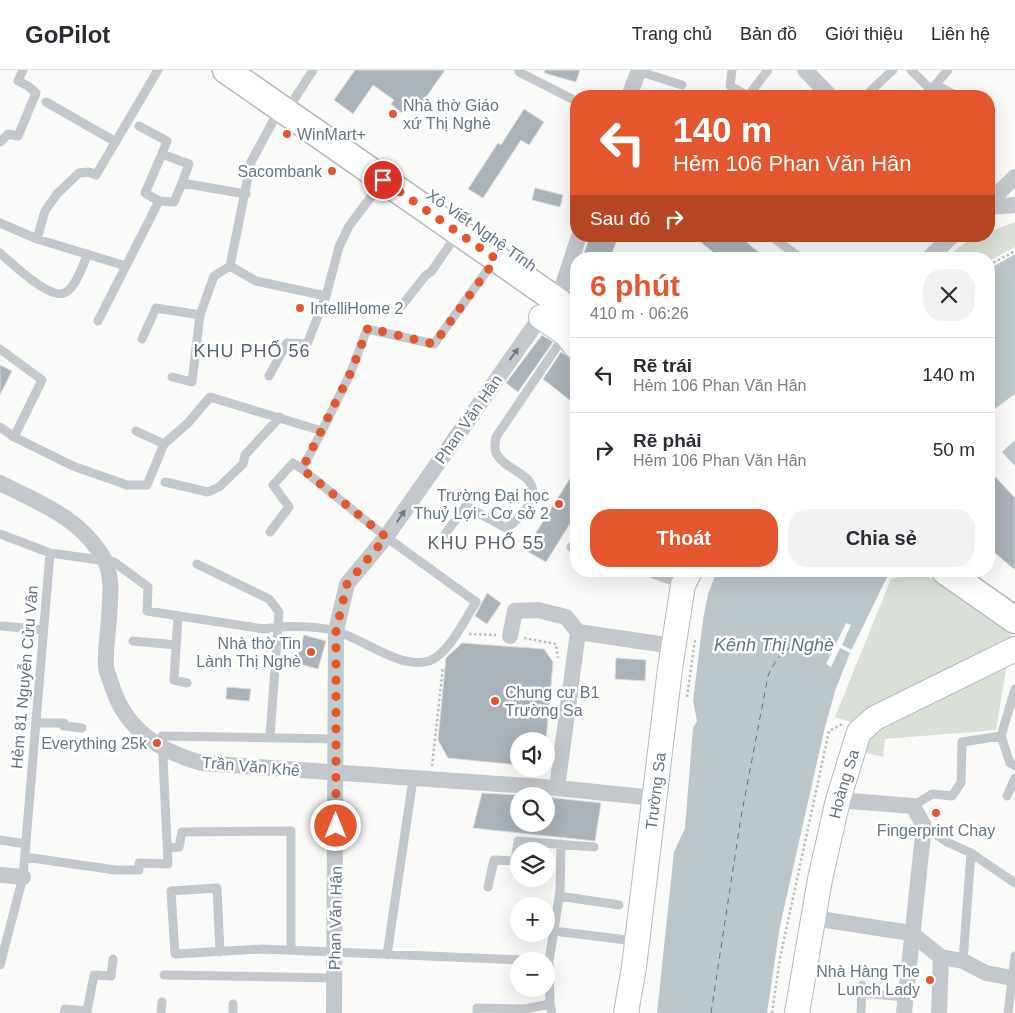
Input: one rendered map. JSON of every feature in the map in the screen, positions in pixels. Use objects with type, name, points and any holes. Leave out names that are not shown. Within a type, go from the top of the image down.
[{"type":"main road","name":"Xô Viết Nghệ Tĩnh","points":[[226,70],[288,103],[562,296],[570,321]]},
{"type":"main road","name":"Xô Viết Nghệ Tĩnh","points":[[255,70],[288,103]]},
{"type":"main road","name":"Xô Viết Nghệ Tĩnh","points":[[388,174],[458,233],[496,259],[562,296]]},
{"type":"main road","points":[[956,577],[1013,609]]},
{"type":"main road","points":[[979,577],[1013,609]]},
{"type":"street","points":[[805,70],[820,90]]},
{"type":"street","points":[[631,90],[639,71]]},
{"type":"street","points":[[995,196],[1015,177]]},
{"type":"street","points":[[995,207],[1015,205]]},
{"type":"street","points":[[935,252],[946,242]]},
{"type":"street","name":"Phan Văn Hân","points":[[334,1013],[336,631],[347,584],[386,537],[562,296],[570,268]]},
{"type":"street","name":"Trần Văn Khê","points":[[0,483],[62,513],[77,525],[105,562],[110,582],[106,668],[115,696],[128,721],[149,740],[176,756],[202,763],[336,772],[414,780],[557,788],[654,798]]},
{"type":"street","name":"Trường Sa","points":[[626,1013],[637,941],[674,646],[687,578]]},
{"type":"street","points":[[510,636],[515,611],[538,610],[566,617],[578,632],[674,646]]},
{"type":"street","points":[[557,788],[578,632]]},
{"type":"street","name":"Hoàng Sa","points":[[797,1013],[813,918],[838,800],[856,737],[868,722],[1015,649]]},
{"type":"street","points":[[838,800],[913,806],[924,826],[904,1005]]},
{"type":"street","points":[[0,875],[23,877]]},
{"type":"street","points":[[813,918],[911,933],[941,957],[963,961],[986,973],[1012,978]]},
{"type":"street","points":[[939,1013],[941,957]]},
{"type":"lane","points":[[0,142],[8,134],[18,136],[36,93],[18,81],[23,70]]},
{"type":"lane","points":[[37,239],[45,211],[57,194],[78,173],[89,172],[96,175],[158,70]]},
{"type":"lane","points":[[172,377],[192,382],[200,315],[214,276],[230,266],[251,162],[288,103],[313,70]]},
{"type":"lane","points":[[519,70],[518,72],[570,98]]},
{"type":"lane","points":[[732,70],[730,86],[737,90]]},
{"type":"lane","points":[[753,90],[768,70]]},
{"type":"lane","points":[[871,90],[893,70]]},
{"type":"lane","points":[[911,70],[931,90],[948,70]]},
{"type":"lane","points":[[639,71],[682,85]]},
{"type":"lane","points":[[936,85],[946,90]]},
{"type":"lane","points":[[46,102],[116,142]]},
{"type":"lane","points":[[139,126],[167,141],[145,193],[159,201],[174,202],[188,164],[162,154]]},
{"type":"lane","points":[[269,376],[287,343],[307,344],[326,296],[339,247],[349,226],[388,174]]},
{"type":"lane","points":[[182,183],[246,194]]},
{"type":"lane","points":[[98,321],[159,201]]},
{"type":"lane","points":[[0,224],[37,239],[126,266]]},
{"type":"lane","points":[[399,309],[426,275],[431,272],[458,233]]},
{"type":"lane","points":[[778,242],[792,252]]},
{"type":"lane","points":[[0,253],[22,273],[56,294],[65,293],[73,285],[88,254]]},
{"type":"lane","points":[[302,469],[351,372],[368,328],[434,344],[496,259]]},
{"type":"lane","points":[[230,266],[256,281],[326,296]]},
{"type":"lane","points":[[142,339],[156,308],[200,315]]},
{"type":"lane","points":[[445,534],[466,506],[506,528],[529,506],[535,493],[533,484],[498,456],[495,448],[496,437],[570,338]]},
{"type":"lane","points":[[0,349],[42,380],[14,436]]},
{"type":"lane","points":[[0,427],[72,466],[127,485],[147,485],[164,444],[188,423],[210,397],[322,431]]},
{"type":"lane","points":[[165,482],[208,492],[214,490],[243,464],[245,455],[280,417]]},
{"type":"lane","points":[[136,431],[164,444]]},
{"type":"lane","points":[[0,534],[50,553],[114,562],[148,587],[147,611],[264,629],[280,626],[336,631],[412,662],[430,661],[442,653],[458,632],[476,602],[386,537],[293,463],[273,485],[289,507],[270,532]]},
{"type":"lane","name":"Hẻm 81 Nguyễn Cửu Vân","points":[[0,965],[4,931],[23,877],[50,553]]},
{"type":"lane","points":[[197,564],[269,599],[279,612],[280,626],[270,737]]},
{"type":"lane","points":[[178,616],[174,680],[187,683]]},
{"type":"lane","points":[[2,626],[43,630]]},
{"type":"lane","points":[[133,641],[176,645]]},
{"type":"lane","points":[[1015,689],[1001,736],[1010,764],[1015,766]]},
{"type":"lane","points":[[36,723],[64,723],[64,726],[82,728]]},
{"type":"lane","points":[[24,857],[115,870],[139,870],[139,863],[168,864],[162,736],[336,739]]},
{"type":"lane","points":[[913,806],[932,794],[952,796],[961,783],[962,742],[1001,736]]},
{"type":"lane","points":[[1007,796],[1015,778]]},
{"type":"lane","points":[[387,954],[414,780]]},
{"type":"lane","points":[[924,826],[947,842],[971,853],[1015,883]]},
{"type":"lane","points":[[168,848],[178,847],[182,832],[290,831],[291,950]]},
{"type":"lane","points":[[0,840],[26,844]]},
{"type":"lane","points":[[488,887],[494,860],[515,861],[518,841],[594,847]]},
{"type":"lane","points":[[555,924],[559,896],[560,844]]},
{"type":"lane","points":[[963,961],[971,853]]},
{"type":"lane","points":[[220,952],[217,888],[171,891],[175,954],[220,952],[262,949],[510,959]]},
{"type":"lane","points":[[559,896],[619,905]]},
{"type":"lane","points":[[555,931],[637,941]]},
{"type":"lane","points":[[1008,1013],[1015,956]]},
{"type":"lane","points":[[64,1013],[65,1009],[87,1011],[94,975],[111,976],[113,959]]},
{"type":"lane","points":[[164,975],[335,978]]},
{"type":"lane","points":[[861,1013],[862,989],[904,1005]]},
{"type":"lane","points":[[161,1013],[162,1002]]},
{"type":"lane","points":[[477,1013],[477,1008],[525,1010],[551,1008]]},
{"type":"path","points":[[995,262],[1015,251]]},
{"type":"path","points":[[464,636],[472,633],[510,636],[556,644],[558,660]]},
{"type":"path","points":[[431,780],[443,661]]},
{"type":"shaded area","points":[[1015,222],[1015,247],[995,258],[995,252],[953,252],[967,242],[995,242],[995,230]]},
{"type":"shaded area","points":[[898,577],[929,577],[1015,638],[854,723],[835,717],[891,579]]},
{"type":"shaded area","points":[[1008,657],[996,730],[885,739],[883,757],[862,752],[870,727]]},
{"type":"water","points":[[1015,254],[1015,394],[995,409],[995,266]]},
{"type":"water","points":[[1015,440],[1015,466],[1002,452]]},
{"type":"water","name":"Kênh Thị Nghè","points":[[715,577],[887,577],[850,653],[835,691],[824,731],[780,926],[767,1013],[657,1013],[674,852],[685,828],[693,728],[697,721],[693,701],[708,594]]},
{"type":"pier","points":[[846,623],[851,625],[842,645],[852,650],[850,653],[840,648],[831,667],[826,664]]},
{"type":"building","points":[[355,70],[445,70],[415,113],[406,107],[402,113],[391,104],[394,100],[373,85],[353,114],[334,100]]},
{"type":"building","points":[[545,70],[580,70],[576,82],[544,73]]},
{"type":"building","points":[[524,109],[544,122],[529,145],[521,140],[483,198],[468,189],[498,143],[501,145]]},
{"type":"building","points":[[535,188],[563,195],[560,207],[532,200]]},
{"type":"building","points":[[588,242],[616,242],[612,252],[584,252]]},
{"type":"building","points":[[701,242],[746,242],[758,252],[713,252]]},
{"type":"building","points":[[542,335],[553,342],[518,392],[506,383]]},
{"type":"building","points":[[561,352],[570,359],[570,400],[543,379]]},
{"type":"building","points":[[0,365],[12,371],[0,395]]},
{"type":"building","points":[[995,476],[1015,498],[1015,570],[995,553]]},
{"type":"building","points":[[570,479],[570,524],[546,562],[525,550]]},
{"type":"building","points":[[487,593],[501,603],[487,624],[475,616]]},
{"type":"building","name":"Nhà thờ Tin Lành Thị Nghè","points":[[304,635],[326,641],[318,669],[296,663]]},
{"type":"building","name":"Chung cư B1 Trường Sa","points":[[462,643],[544,649],[553,662],[547,732],[510,732],[510,764],[448,758],[438,740],[446,658]]},
{"type":"building","points":[[616,658],[646,660],[645,681],[615,679]]},
{"type":"building","points":[[227,687],[251,689],[249,701],[226,699]]},
{"type":"building","points":[[482,793],[510,795],[510,832],[473,828]]},
{"type":"building","points":[[555,798],[601,803],[595,841],[511,832],[555,832]]},
{"type":"ferry route","points":[[711,1013],[741,817],[768,676],[779,657],[795,645],[814,640],[836,644]]},
{"type":"place","name":"Nhà thờ Giáo xứ Thị Nghè","points":[[393,114]]},
{"type":"place","name":"WinMart+","points":[[287,134]]},
{"type":"place","name":"Sacombank","points":[[332,171]]},
{"type":"place","name":"IntelliHome 2","points":[[300,308]]},
{"type":"place","name":"Trường Đại học Thuỷ Lợi - Cơ sở 2","points":[[559,504]]},
{"type":"place","name":"Nhà thờ Tin Lành Thị Nghè","points":[[311,652]]},
{"type":"place","name":"Chung cư B1 Trường Sa","points":[[495,701]]},
{"type":"place","name":"Everything 25k","points":[[157,743]]},
{"type":"place","name":"Fingerprint Chay","points":[[936,813]]},
{"type":"place","name":"Nhà Hàng The Lunch Lady","points":[[930,980]]},
{"type":"district","name":"KHU PHỐ 56","points":[[252,351]]},
{"type":"district","name":"KHU PHỐ 55","points":[[486,543]]},
{"type":"route","points":[[336,826],[336,631],[347,584],[386,537],[302,469],[351,372],[368,328],[434,344],[496,259],[383,180]]}]
